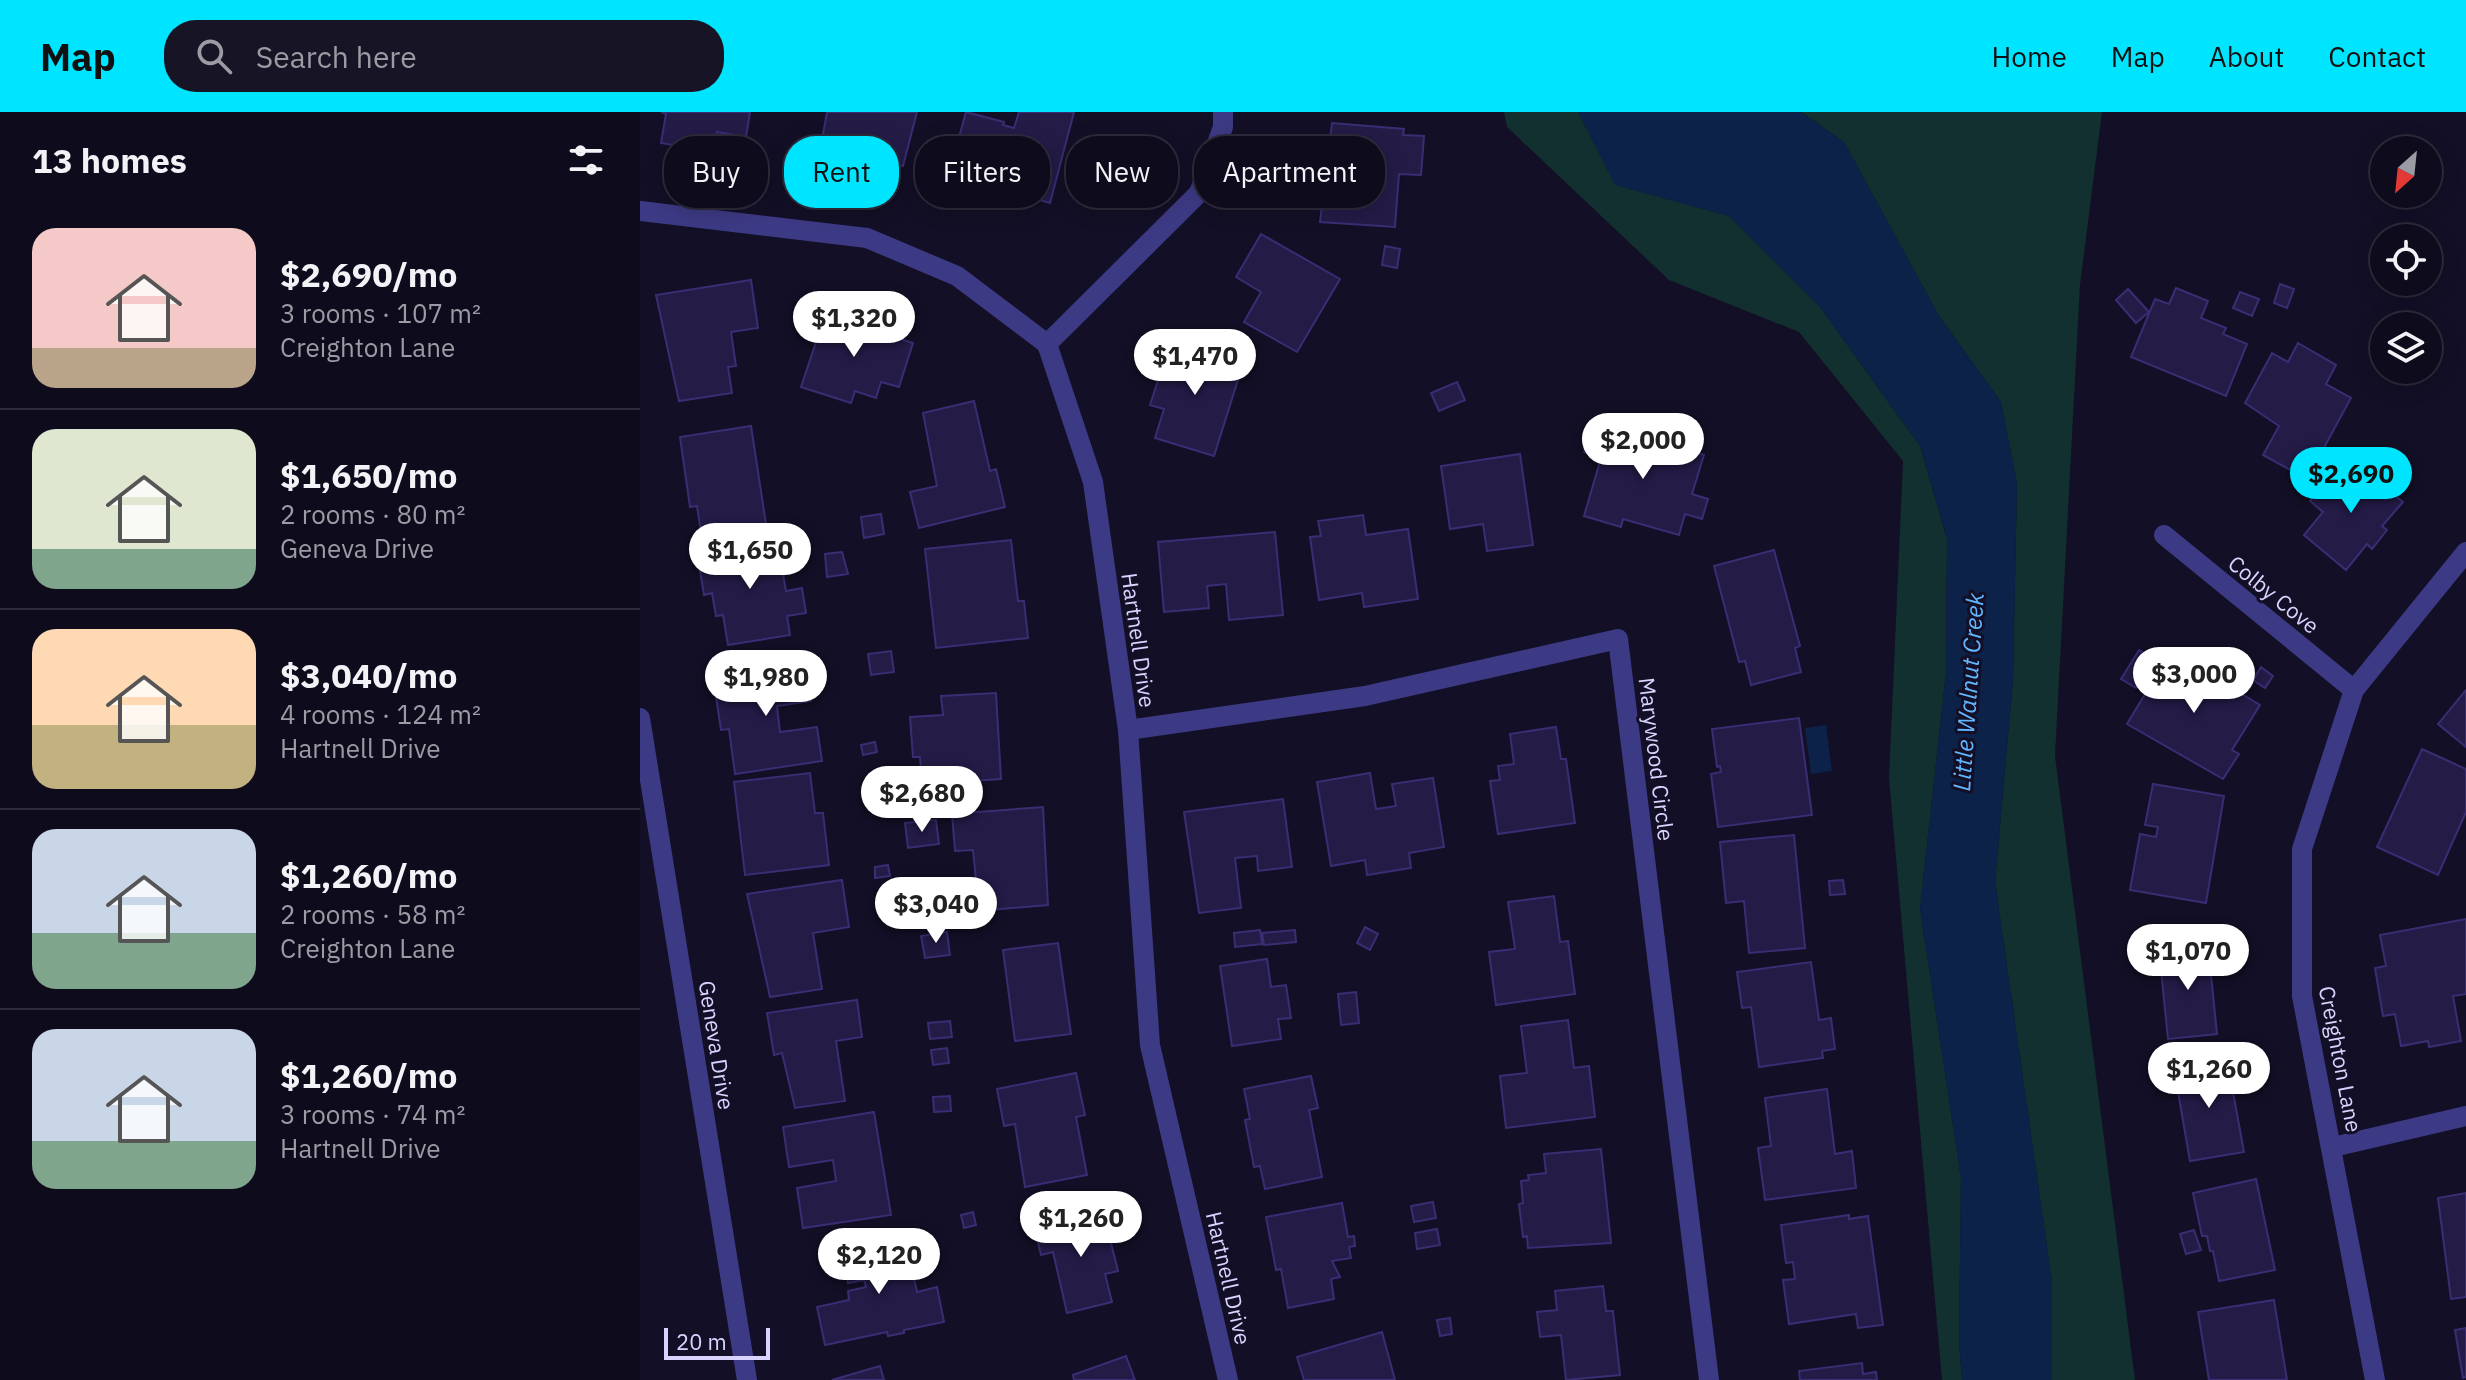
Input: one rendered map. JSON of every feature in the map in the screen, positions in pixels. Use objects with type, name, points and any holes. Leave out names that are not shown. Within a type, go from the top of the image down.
[{"type":"street","points":[[640,211],[867,238],[957,276],[1047,344],[1199,193],[1223,127],[1223,112]]},
{"type":"street","name":"Hartnell Drive","points":[[1047,344],[1093,482],[1128,730],[1150,1045],[1228,1380]]},
{"type":"street","name":"Colby Cove","points":[[2164,535],[2354,690]]},
{"type":"street","name":"Creighton Lane","points":[[2375,1380],[2302,996],[2302,849],[2354,690],[2466,552]]},
{"type":"street","name":"Marywood Circle","points":[[1128,730],[1365,696],[1618,639],[1709,1380]]},
{"type":"street","name":"Geneva Drive","points":[[640,718],[747,1380]]},
{"type":"street","points":[[2333,1147],[2466,1116]]},
{"type":"green space","points":[[1504,112],[1578,112],[1616,185],[1729,216],[1820,307],[1920,446],[1947,539],[1946,673],[1920,909],[1961,1178],[1959,1339],[1962,1380],[1942,1380],[1889,778],[1903,461],[1799,332],[1669,280],[1507,127]]},
{"type":"green space","points":[[1801,112],[2102,112],[2080,285],[2055,756],[2135,1380],[2052,1380],[2052,1282],[1995,882],[2013,679],[2017,484],[2001,402],[1939,316],[1844,142]]},
{"type":"water","name":"Little Walnut Creek","points":[[1578,112],[1801,112],[1844,142],[1939,316],[2001,402],[2017,484],[2013,679],[1995,882],[2052,1282],[2052,1380],[1962,1380],[1959,1339],[1961,1178],[1920,909],[1946,673],[1947,538],[1920,446],[1820,307],[1729,216],[1615,185]]},
{"type":"water","points":[[1826,725],[1832,771],[1811,774],[1805,728]]},
{"type":"building","points":[[661,112],[750,112],[746,136],[717,132],[716,136],[664,136],[664,144],[661,143],[666,114]]},
{"type":"building","points":[[827,112],[917,112],[903,166],[899,165],[899,136],[823,136]]},
{"type":"building","points":[[966,112],[1004,122],[1003,125],[1014,128],[1019,112],[1074,112],[1050,203],[1050,136],[959,136]]},
{"type":"building","points":[[1332,123],[1404,129],[1403,135],[1424,136],[1421,175],[1399,174],[1395,227],[1320,222],[1322,208],[1385,208],[1385,136],[1330,136]]},
{"type":"building","points":[[1261,234],[1340,279],[1297,352],[1244,322],[1261,292],[1236,277]]},
{"type":"building","points":[[1385,246],[1400,249],[1397,268],[1382,265]]},
{"type":"building","points":[[751,280],[758,328],[731,332],[736,366],[728,367],[732,393],[679,401],[656,295]]},
{"type":"building","points":[[2280,284],[2294,289],[2287,308],[2274,303]]},
{"type":"building","points":[[2176,288],[2208,301],[2201,318],[2226,328],[2223,334],[2247,344],[2226,396],[2131,357],[2155,299],[2169,304]]},
{"type":"building","points":[[2128,289],[2149,312],[2136,323],[2116,300]]},
{"type":"building","points":[[2240,292],[2259,299],[2252,316],[2233,308]]},
{"type":"building","points":[[827,309],[877,325],[875,331],[913,343],[899,387],[881,382],[876,398],[855,391],[851,403],[801,387]]},
{"type":"building","points":[[1171,340],[1243,364],[1214,456],[1155,438],[1164,409],[1150,405]]},
{"type":"building","points":[[2298,343],[2336,365],[2326,384],[2351,398],[2307,479],[2263,455],[2279,426],[2245,403],[2272,353],[2288,362]]},
{"type":"building","points":[[1457,382],[1465,400],[1439,411],[1431,393]]},
{"type":"building","points":[[974,401],[990,471],[996,469],[1005,507],[919,528],[910,492],[937,486],[923,413]]},
{"type":"building","points":[[1594,422],[1704,455],[1692,494],[1708,499],[1702,519],[1685,514],[1679,535],[1623,519],[1621,527],[1584,516],[1601,458],[1584,452]]},
{"type":"building","points":[[751,426],[766,524],[701,533],[697,506],[690,507],[680,437]]},
{"type":"building","points":[[1520,454],[1533,545],[1487,551],[1483,524],[1450,529],[1441,466]]},
{"type":"building","points":[[2357,464],[2403,502],[2382,526],[2387,530],[2372,549],[2367,544],[2346,570],[2304,535],[2323,512],[2310,501],[2335,471],[2344,480]]},
{"type":"building","points":[[881,514],[884,534],[864,538],[861,517]]},
{"type":"building","points":[[1363,515],[1366,535],[1408,529],[1418,599],[1364,607],[1362,593],[1319,600],[1310,537],[1321,536],[1318,521]]},
{"type":"building","points":[[1275,532],[1283,615],[1229,620],[1226,584],[1207,586],[1209,608],[1164,612],[1158,542]]},
{"type":"building","points":[[777,540],[786,591],[802,588],[806,613],[787,616],[790,635],[728,645],[723,615],[716,616],[712,593],[704,595],[697,553]]},
{"type":"building","points":[[1011,540],[1018,601],[1024,601],[1028,638],[936,648],[925,549]]},
{"type":"building","points":[[1774,550],[1800,646],[1795,648],[1801,672],[1751,685],[1745,661],[1739,662],[1714,566]]},
{"type":"building","points":[[842,552],[848,574],[827,577],[825,554]]},
{"type":"building","points":[[2139,650],[2154,659],[2136,688],[2121,679]]},
{"type":"building","points":[[891,651],[894,672],[871,675],[868,654]]},
{"type":"building","points":[[2171,651],[2260,705],[2232,750],[2239,754],[2223,779],[2127,724]]},
{"type":"building","points":[[805,661],[811,701],[777,706],[780,732],[817,727],[822,761],[735,774],[729,729],[721,730],[715,690],[722,689],[720,674]]},
{"type":"building","points":[[2261,667],[2273,676],[2265,688],[2253,680]]},
{"type":"building","points":[[2466,690],[2466,747],[2438,724]]},
{"type":"building","points":[[996,693],[1001,779],[922,784],[920,757],[913,757],[910,717],[943,715],[941,696]]},
{"type":"building","points":[[1799,718],[1812,815],[1718,827],[1711,774],[1721,772],[1720,766],[1717,767],[1712,729]]},
{"type":"building","points":[[1556,727],[1561,759],[1566,759],[1575,823],[1498,834],[1490,781],[1500,780],[1498,766],[1514,764],[1510,734]]},
{"type":"building","points":[[875,742],[877,752],[863,755],[861,745]]},
{"type":"building","points":[[2422,749],[2466,769],[2466,812],[2438,875],[2377,847]]},
{"type":"building","points":[[810,773],[815,813],[823,813],[829,865],[745,875],[734,782]]},
{"type":"building","points":[[1370,773],[1376,809],[1396,806],[1392,784],[1433,778],[1444,847],[1409,853],[1411,868],[1367,875],[1365,860],[1331,866],[1317,782]]},
{"type":"building","points":[[2153,784],[2224,796],[2206,903],[2130,890],[2140,834],[2156,837],[2158,827],[2145,825]]},
{"type":"building","points":[[1283,799],[1292,867],[1258,871],[1257,856],[1235,858],[1241,908],[1199,913],[1184,812]]},
{"type":"building","points":[[1043,807],[1048,905],[979,911],[973,850],[955,851],[952,814]]},
{"type":"building","points":[[936,820],[939,844],[908,848],[905,823]]},
{"type":"building","points":[[1794,835],[1805,948],[1749,953],[1744,901],[1726,903],[1720,842]]},
{"type":"building","points":[[888,865],[890,876],[875,878],[875,867]]},
{"type":"building","points":[[842,880],[849,927],[813,933],[822,989],[770,997],[747,894]]},
{"type":"building","points":[[1843,880],[1845,894],[1830,895],[1829,881]]},
{"type":"building","points":[[1554,896],[1560,942],[1568,941],[1575,994],[1496,1005],[1489,952],[1515,949],[1508,902]]},
{"type":"building","points":[[2466,919],[2466,994],[2453,996],[2461,1041],[2429,1047],[2428,1041],[2401,1046],[2395,1014],[2383,1016],[2375,968],[2386,966],[2380,935]]},
{"type":"building","points":[[1365,927],[1378,934],[1370,950],[1357,943]]},
{"type":"building","points":[[1260,930],[1262,944],[1235,947],[1234,933]]},
{"type":"building","points":[[1295,930],[1296,942],[1264,945],[1262,933]]},
{"type":"building","points":[[947,932],[950,955],[925,958],[921,936]]},
{"type":"building","points":[[1058,943],[1071,1034],[1015,1041],[1003,950]]},
{"type":"building","points":[[2208,945],[2217,1034],[2168,1039],[2159,950]]},
{"type":"building","points":[[1267,959],[1271,987],[1286,985],[1291,1018],[1278,1019],[1281,1039],[1232,1046],[1220,966]]},
{"type":"building","points":[[1811,962],[1819,1020],[1831,1018],[1835,1049],[1822,1051],[1823,1058],[1759,1067],[1751,1007],[1742,1008],[1737,972]]},
{"type":"building","points":[[1356,992],[1359,1023],[1341,1025],[1338,994]]},
{"type":"building","points":[[857,1000],[862,1037],[836,1041],[845,1101],[795,1108],[782,1053],[774,1055],[767,1013]]},
{"type":"building","points":[[1568,1020],[1574,1068],[1589,1066],[1595,1117],[1506,1128],[1500,1076],[1527,1073],[1521,1026]]},
{"type":"building","points":[[950,1021],[952,1037],[930,1039],[928,1023]]},
{"type":"building","points":[[947,1048],[949,1063],[933,1065],[931,1050]]},
{"type":"building","points":[[2227,1059],[2244,1152],[2190,1161],[2174,1069]]},
{"type":"building","points":[[1076,1073],[1085,1115],[1076,1117],[1087,1175],[1025,1187],[1015,1124],[1004,1126],[997,1089]]},
{"type":"building","points":[[1311,1076],[1318,1108],[1309,1110],[1322,1177],[1265,1189],[1260,1166],[1254,1167],[1245,1120],[1250,1119],[1244,1089]]},
{"type":"building","points":[[1827,1089],[1835,1154],[1852,1151],[1856,1188],[1765,1200],[1758,1148],[1771,1146],[1765,1098]]},
{"type":"building","points":[[950,1096],[951,1111],[934,1112],[933,1097]]},
{"type":"building","points":[[874,1112],[891,1215],[803,1228],[797,1188],[836,1181],[833,1160],[789,1167],[783,1127]]},
{"type":"building","points":[[1601,1149],[1611,1243],[1528,1248],[1527,1236],[1523,1237],[1519,1204],[1523,1203],[1521,1181],[1529,1180],[1528,1175],[1546,1173],[1544,1154]]},
{"type":"building","points":[[2256,1179],[2275,1270],[2219,1281],[2213,1251],[2210,1251],[2207,1236],[2202,1236],[2193,1193]]},
{"type":"building","points":[[2466,1193],[2466,1297],[2451,1299],[2438,1198]]},
{"type":"building","points":[[1433,1202],[1436,1218],[1414,1222],[1411,1206]]},
{"type":"building","points":[[1342,1203],[1348,1237],[1354,1236],[1355,1246],[1349,1247],[1351,1258],[1332,1261],[1340,1277],[1331,1279],[1334,1299],[1288,1308],[1281,1269],[1276,1270],[1266,1217]]},
{"type":"building","points":[[1103,1211],[1118,1271],[1105,1274],[1112,1302],[1067,1313],[1053,1252],[1041,1255],[1035,1230]]},
{"type":"building","points":[[973,1212],[976,1225],[964,1228],[961,1215]]},
{"type":"building","points":[[1849,1215],[1849,1219],[1868,1216],[1883,1325],[1858,1328],[1856,1314],[1789,1324],[1783,1280],[1795,1279],[1793,1262],[1786,1263],[1781,1225]]},
{"type":"building","points":[[1437,1229],[1440,1245],[1417,1249],[1415,1233]]},
{"type":"building","points":[[2194,1230],[2201,1250],[2186,1254],[2180,1234]]},
{"type":"building","points":[[906,1240],[917,1292],[937,1287],[944,1322],[904,1330],[904,1333],[888,1336],[887,1332],[825,1345],[817,1307],[849,1300],[848,1291],[866,1287],[864,1280],[848,1283],[841,1248],[875,1241],[876,1246]]},
{"type":"building","points":[[1603,1286],[1606,1311],[1613,1311],[1620,1375],[1566,1380],[1561,1335],[1540,1337],[1537,1312],[1557,1310],[1555,1291]]},
{"type":"building","points":[[2274,1300],[2287,1380],[2209,1380],[2198,1312]]},
{"type":"building","points":[[1450,1318],[1452,1334],[1440,1336],[1437,1320]]},
{"type":"building","points":[[2466,1328],[2466,1377],[2463,1378],[2455,1330]]},
{"type":"building","points":[[1382,1332],[1395,1380],[1304,1380],[1297,1357]]},
{"type":"building","points":[[1126,1356],[1135,1380],[1074,1380],[1073,1375]]},
{"type":"building","points":[[1862,1363],[1863,1374],[1876,1372],[1877,1380],[1800,1380],[1799,1371]]},
{"type":"building","points":[[880,1366],[884,1380],[832,1380]]}]
